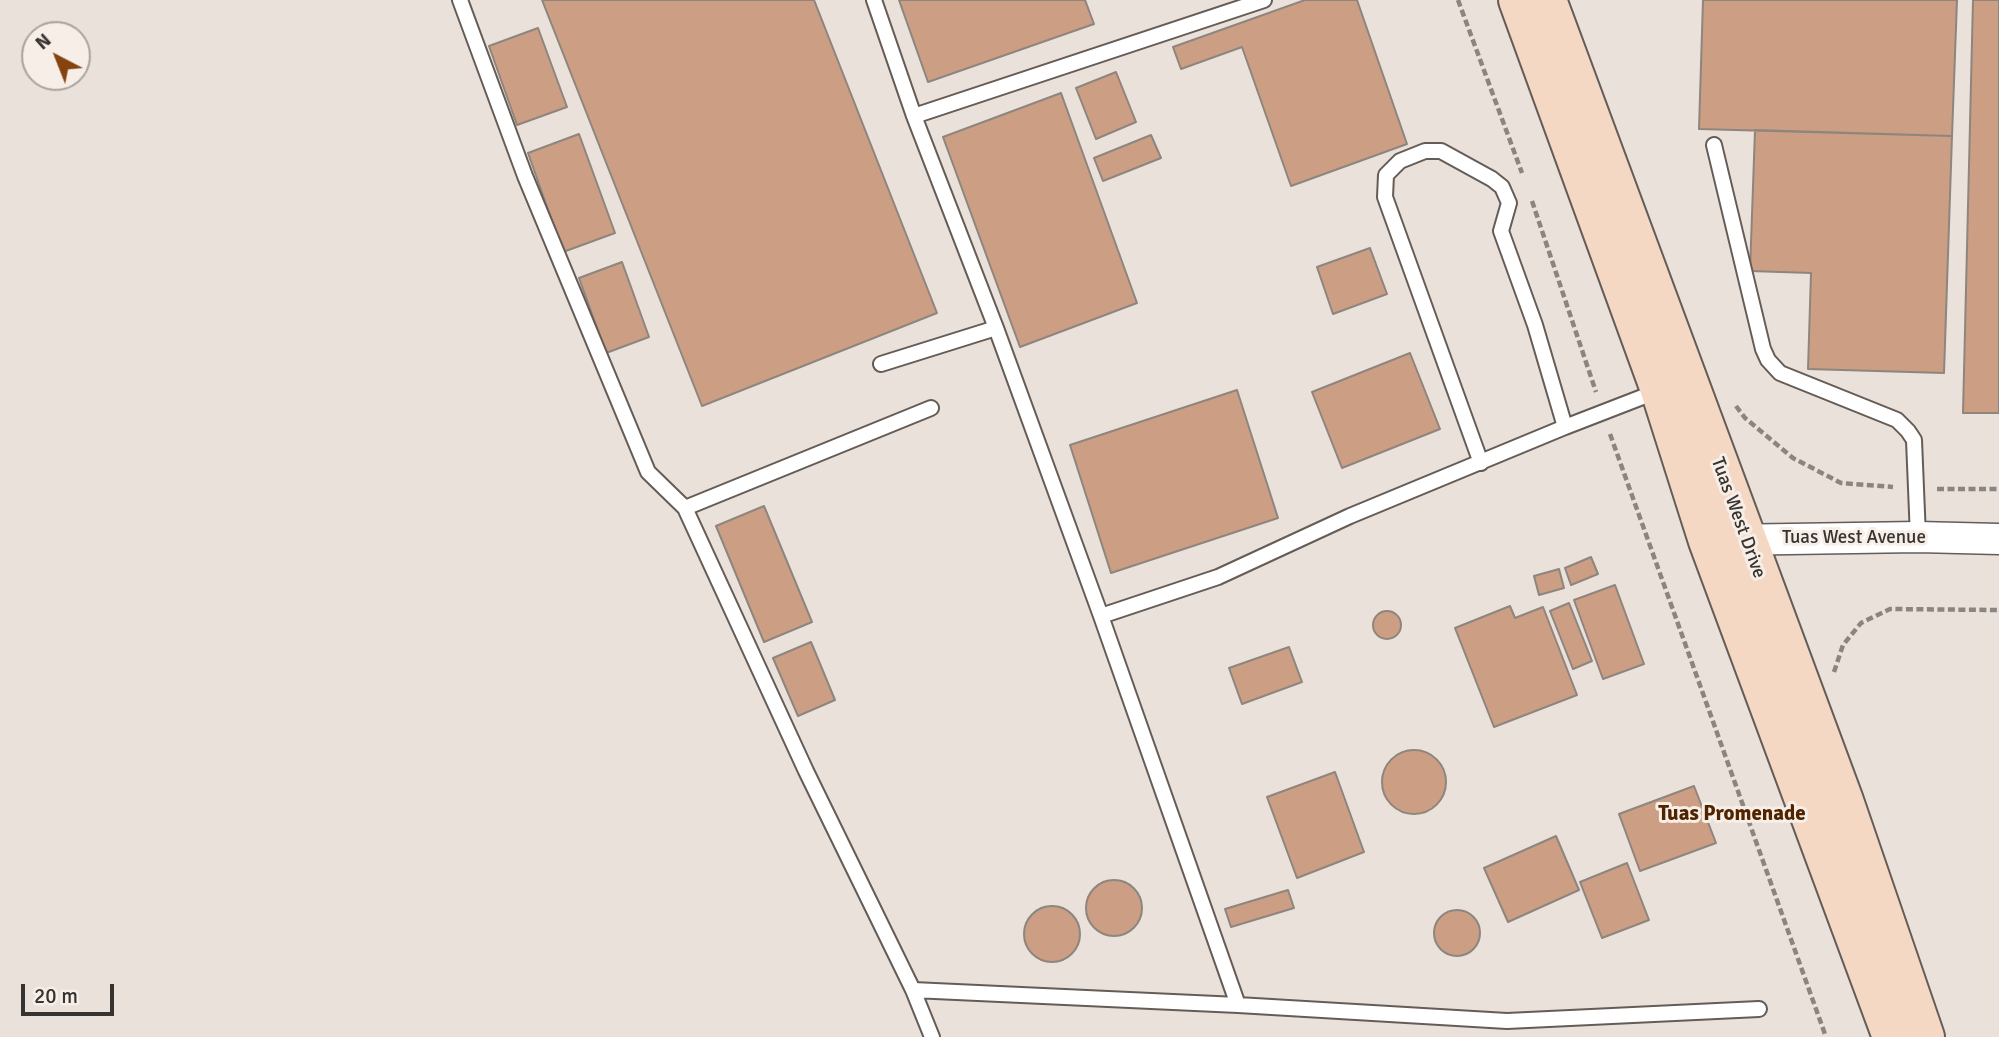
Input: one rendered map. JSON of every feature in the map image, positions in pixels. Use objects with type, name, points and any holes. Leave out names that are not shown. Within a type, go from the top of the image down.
[{"type":"main road","name":"Tuas West Drive","points":[[1518,0],[1674,385],[1746,538],[1843,798],[1908,1035]]},
{"type":"main road","name":"Tuas West Drive","points":[[1547,0],[1674,385],[1708,541],[1908,1035]]},
{"type":"street","name":"Tuas West Avenue","points":[[1708,541],[1746,538],[1999,539]]},
{"type":"lane","points":[[460,0],[525,176],[648,472],[685,508],[806,771],[930,1030]]},
{"type":"lane","points":[[874,0],[914,116],[996,328],[1101,616],[1238,1005]]},
{"type":"lane","points":[[914,116],[1264,0]]},
{"type":"lane","points":[[1714,145],[1763,349],[1768,360],[1780,373],[1897,420],[1908,431],[1914,440],[1918,537]]},
{"type":"lane","points":[[1481,463],[1385,197],[1386,175],[1400,161],[1425,151],[1441,151],[1502,187],[1509,203],[1501,231],[1535,325],[1565,426]]},
{"type":"lane","points":[[881,364],[996,328]]},
{"type":"lane","points":[[1101,616],[1218,577],[1350,516],[1565,426],[1674,385]]},
{"type":"lane","points":[[685,508],[931,408]]},
{"type":"lane","points":[[913,990],[1507,1021],[1759,1009]]},
{"type":"path","points":[[1458,0],[1522,176]]},
{"type":"path","points":[[1531,201],[1603,412],[1826,1037]]},
{"type":"path","points":[[1834,684],[1834,673],[1843,645],[1861,623],[1890,609],[1999,610]]},
{"type":"building","points":[[542,0],[814,0],[937,313],[702,406]]},
{"type":"building","points":[[899,0],[1085,0],[1094,24],[928,82]]},
{"type":"building","points":[[1305,0],[1357,0],[1407,144],[1291,186],[1242,47],[1181,69],[1173,47]]},
{"type":"building","points":[[1703,0],[1957,0],[1952,136],[1699,129]]},
{"type":"building","points":[[1973,0],[1999,0],[1999,413],[1963,413]]},
{"type":"building","points":[[538,28],[567,107],[517,125],[489,46]]},
{"type":"building","points":[[1116,72],[1136,122],[1096,139],[1076,88]]},
{"type":"building","points":[[1061,93],[1137,303],[1020,347],[943,137]]},
{"type":"building","points":[[1755,130],[1952,136],[1944,373],[1808,369],[1811,273],[1750,271]]},
{"type":"building","points":[[579,134],[615,233],[563,252],[528,153]]},
{"type":"building","points":[[1151,135],[1161,158],[1103,181],[1094,158]]},
{"type":"building","points":[[1370,248],[1387,294],[1333,314],[1317,267]]},
{"type":"building","points":[[622,262],[649,337],[606,353],[579,278]]},
{"type":"building","points":[[1410,353],[1440,429],[1342,468],[1312,392]]},
{"type":"building","points":[[1237,390],[1278,518],[1111,573],[1070,445]]},
{"type":"building","points":[[764,506],[812,622],[764,642],[716,526]]},
{"type":"building","points":[[1591,557],[1598,574],[1571,585],[1565,568]]},
{"type":"building","points":[[1559,569],[1564,588],[1539,595],[1534,576]]},
{"type":"building","points":[[1615,585],[1644,664],[1603,679],[1574,600]]},
{"type":"building","points":[[1569,603],[1592,661],[1573,669],[1550,611]]},
{"type":"building","points":[[1510,606],[1515,618],[1543,607],[1577,695],[1494,727],[1455,628]]},
{"type":"building","points":[[1387,611],[1397,615],[1401,625],[1397,635],[1387,639],[1377,635],[1373,625],[1377,615]]},
{"type":"building","points":[[811,642],[835,700],[798,716],[773,658]]},
{"type":"building","points":[[1289,647],[1302,682],[1242,704],[1229,668]]},
{"type":"building","points":[[1414,750],[1437,759],[1446,782],[1437,805],[1414,814],[1391,805],[1382,782],[1391,759]]},
{"type":"building","points":[[1335,772],[1364,852],[1297,878],[1267,797]]},
{"type":"building","points":[[1694,786],[1716,843],[1640,871],[1619,814]]},
{"type":"building","points":[[1556,836],[1579,890],[1508,922],[1484,868]]},
{"type":"building","points":[[1627,863],[1649,920],[1602,938],[1580,882]]},
{"type":"building","points":[[1109,880],[1119,880],[1134,888],[1140,897],[1140,919],[1134,928],[1119,936],[1109,936],[1091,924],[1086,913],[1086,903],[1098,885]]},
{"type":"building","points":[[1288,890],[1294,908],[1231,927],[1225,909]]},
{"type":"building","points":[[1052,906],[1063,908],[1072,914],[1078,923],[1078,945],[1072,954],[1063,960],[1052,962],[1041,960],[1032,954],[1026,945],[1024,934],[1026,923],[1032,914],[1041,908]]},
{"type":"building","points":[[1457,910],[1473,917],[1480,933],[1473,949],[1457,956],[1441,949],[1434,933],[1441,917]]},
{"type":"district","name":"Tuas Promenade","points":[[1732,814]]}]
